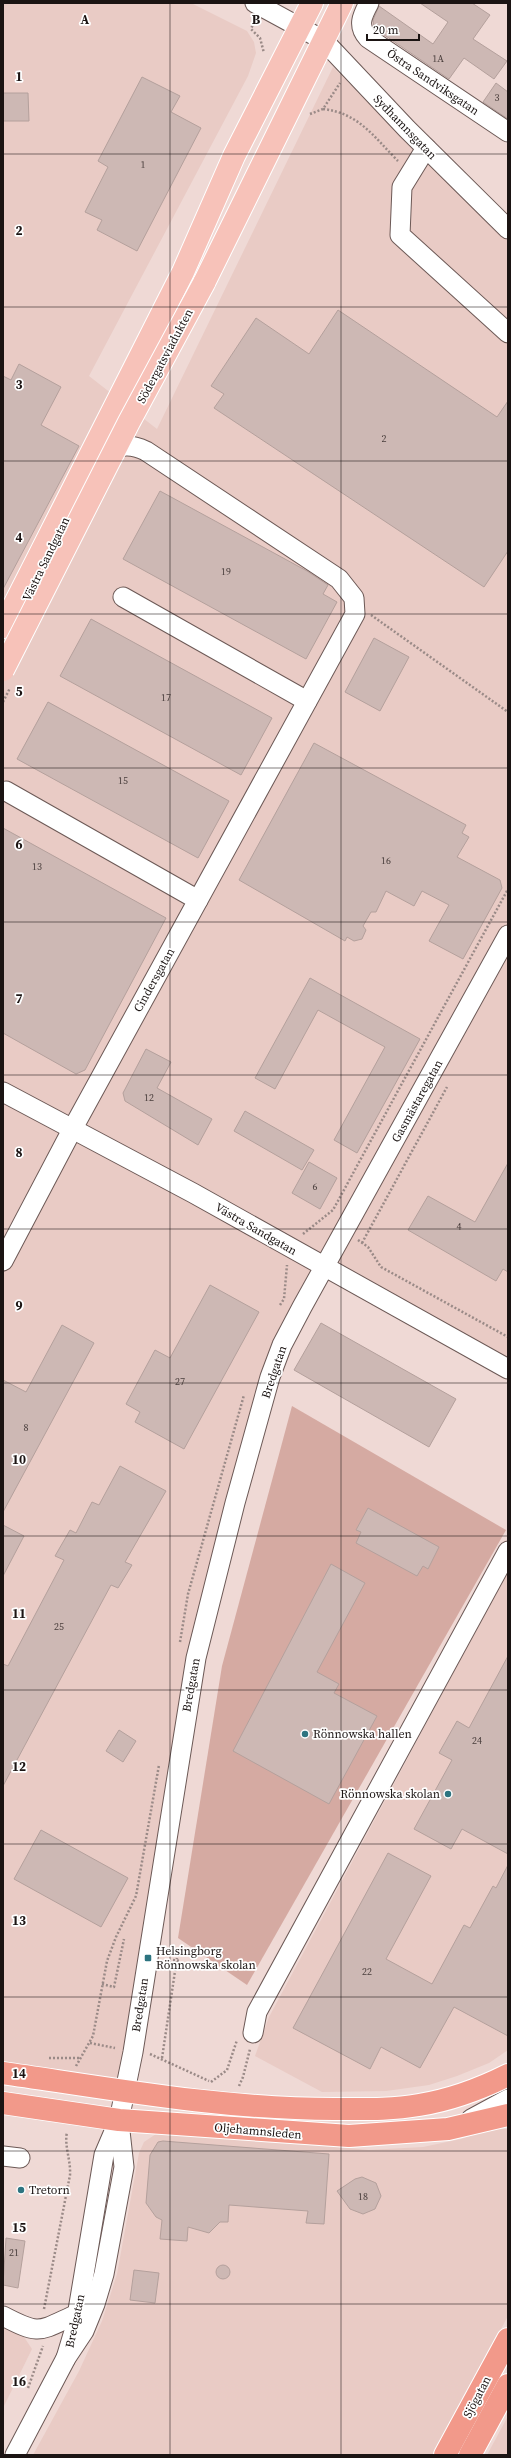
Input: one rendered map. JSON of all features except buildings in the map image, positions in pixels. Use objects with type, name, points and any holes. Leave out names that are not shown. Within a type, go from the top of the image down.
[{"type":"highway","name":"Oljehamnsleden","points":[[3,2073],[238,2105],[303,2109],[374,2109],[419,2105],[462,2094],[508,2075]]},
{"type":"highway","name":"Oljehamnsleden","points":[[3,2103],[119,2120],[349,2136],[434,2131],[461,2124]]},
{"type":"highway","points":[[461,2124],[508,2115]]},
{"type":"highway","name":"Sjögatan","points":[[445,2455],[508,2339]]},
{"type":"highway","name":"Sjögatan","points":[[470,2455],[508,2385]]},
{"type":"main road","name":"Södergatsviadukten","points":[[3,627],[183,272],[234,156],[312,3]]},
{"type":"main road","name":"Södergatsviadukten","points":[[3,670],[129,422],[204,283],[342,3]]},
{"type":"street","name":"Östra Sandviksgatan","points":[[369,3],[361,20],[361,28],[368,38],[508,132]]},
{"type":"street","name":"Sydhamnsgatan","points":[[259,5],[323,40],[426,148],[508,229]]},
{"type":"street","points":[[426,148],[409,173],[402,187],[400,235],[508,333]]},
{"type":"street","name":"Västra Sandgatan","points":[[3,646],[90,472],[101,458],[115,448],[132,445],[141,449],[339,579],[350,590],[355,604]]},
{"type":"street","points":[[123,598],[306,701]]},
{"type":"street","name":"Cindersgatan","points":[[3,1261],[73,1128],[355,614],[355,604]]},
{"type":"street","points":[[6,791],[198,900]]},
{"type":"street","name":"Gasmästaregatan","points":[[326,1267],[508,936]]},
{"type":"street","name":"Västra Sandgatan","points":[[3,1092],[73,1128],[508,1369]]},
{"type":"street","name":"Bredgatan","points":[[66,2358],[77,2314],[104,2155],[119,2120],[125,2090],[187,1709],[208,1608],[270,1377],[282,1345],[326,1267]]},
{"type":"street","points":[[254,2027],[257,2012],[508,1551]]},
{"type":"street","name":"Oljehamnsleden","points":[[461,2124],[508,2099]]},
{"type":"street","name":"Bredgatan","points":[[15,2455],[66,2358],[84,2331],[104,2274],[124,2167],[119,2120]]},
{"type":"street","points":[[3,2316],[32,2330],[44,2328],[77,2314]]},
{"type":"path","points":[[259,5],[251,29],[260,38],[264,59]]},
{"type":"path","points":[[324,109],[339,111],[356,120],[409,173]]},
{"type":"path","points":[[355,604],[508,712]]},
{"type":"path","points":[[362,1243],[448,1084]]},
{"type":"path","points":[[323,1220],[368,1247],[381,1266],[508,1337]]},
{"type":"path","points":[[102,1984],[114,1987],[124,1939]]},
{"type":"path","points":[[180,1961],[175,1960],[162,2058],[216,2084]]},
{"type":"path","points":[[211,2082],[227,2070],[243,2028],[254,2027],[243,2077],[238,2088]]},
{"type":"path","points":[[28,2389],[41,2351],[44,2328],[43,2311],[70,2175],[71,2160],[65,2141],[70,2113]]},
{"type":"shaded area","points":[[3,3],[191,3],[247,31],[254,42],[256,53],[248,76],[89,376],[157,429],[333,67],[508,241],[508,1363],[323,1261],[229,1502],[121,2083],[3,2066]]},
{"type":"shaded area","points":[[292,1406],[506,1530],[247,1985],[178,1938],[222,1666]]},
{"type":"shaded area","name":"Rönnowska skolan","points":[[508,1571],[508,2050],[489,2063],[429,2085],[386,2091],[322,2092],[255,2056],[269,2017]]},
{"type":"shaded area","points":[[491,2129],[508,2129],[508,2316],[433,2455],[33,2455],[79,2371],[102,2321],[117,2274],[139,2153],[144,2142],[159,2132],[260,2139],[368,2150],[423,2147],[461,2139]]},
{"type":"shaded area","points":[[3,2324],[22,2334],[32,2349],[3,2408]]},
{"type":"shaded area","points":[[508,2416],[508,2455],[487,2455]]},
{"type":"place","name":"Rönnowska hallen","points":[[305,1734]]},
{"type":"place","name":"Rönnowska skolan","points":[[448,1794]]},
{"type":"place","name":"Helsingborg Rönnowska skolan","points":[[148,1958]]},
{"type":"place","name":"Tretorn","points":[[21,2190]]}]
